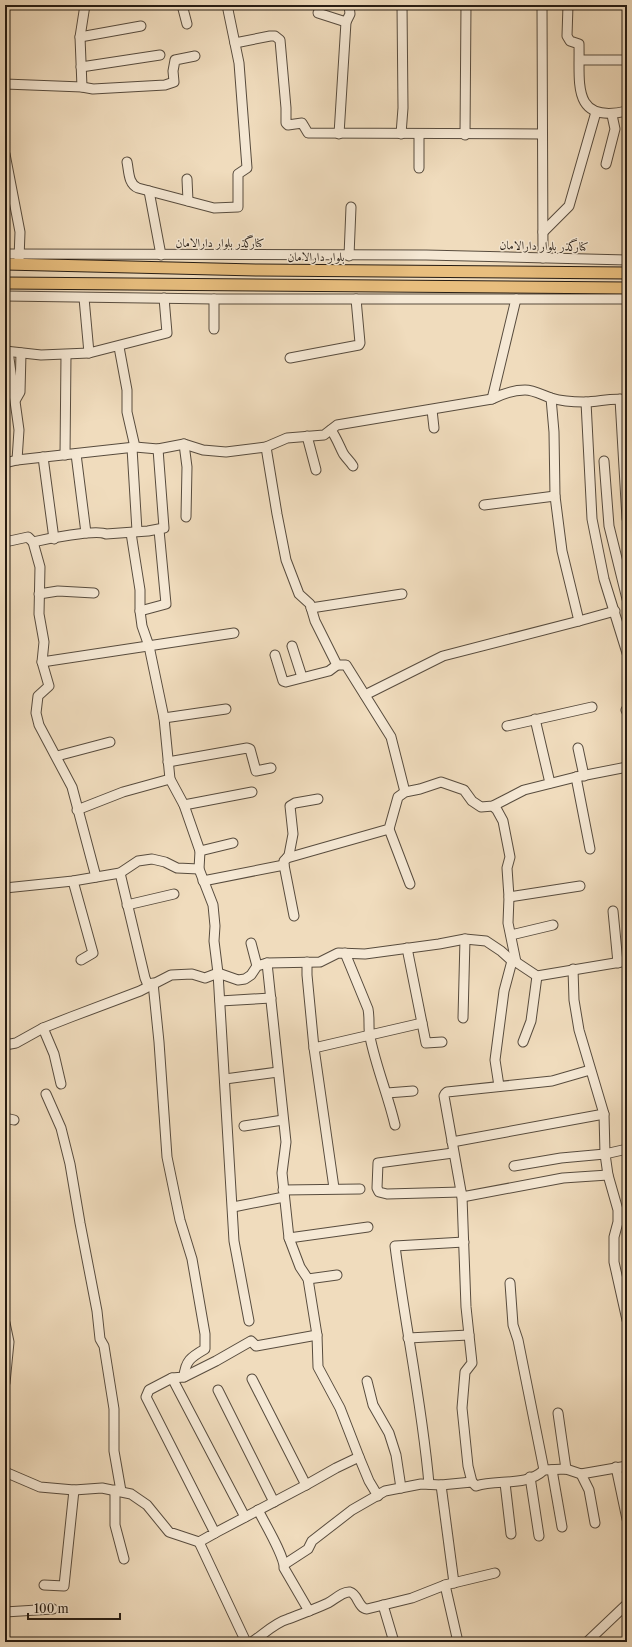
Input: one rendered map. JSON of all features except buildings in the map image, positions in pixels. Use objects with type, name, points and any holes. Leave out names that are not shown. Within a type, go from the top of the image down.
[{"type":"main road","name":"بلوار دارالامان","points":[[5,264],[19,259],[212,270],[627,273]]},
{"type":"main road","points":[[5,283],[627,288]]},
{"type":"street","points":[[82,87],[80,37],[85,5]]},
{"type":"street","points":[[182,5],[187,24]]},
{"type":"street","points":[[127,162],[131,182],[134,186],[214,208],[238,207],[238,174],[247,168],[239,63],[227,5]]},
{"type":"street","points":[[339,134],[346,22],[350,14],[349,5]]},
{"type":"street","points":[[400,134],[403,108],[402,5]]},
{"type":"street","points":[[465,135],[466,5]]},
{"type":"street","points":[[542,5],[543,258]]},
{"type":"street","points":[[568,5],[567,36],[570,41],[579,44],[581,95],[585,104],[596,112],[612,114],[627,111]]},
{"type":"street","points":[[318,12],[346,22]]},
{"type":"street","points":[[80,37],[141,26]]},
{"type":"street","points":[[235,43],[276,36],[280,40],[286,123],[288,125],[302,122],[308,133],[465,135],[542,134]]},
{"type":"street","points":[[81,67],[160,55]]},
{"type":"street","points":[[5,84],[82,87],[93,89],[165,85],[174,82],[173,70],[176,59],[195,56]]},
{"type":"street","points":[[580,60],[627,60]]},
{"type":"street","points":[[543,232],[569,206],[596,112]]},
{"type":"street","points":[[606,164],[615,130],[612,114]]},
{"type":"street","points":[[419,134],[419,168]]},
{"type":"street","points":[[5,154],[20,232],[19,259]]},
{"type":"street","points":[[187,179],[188,201]]},
{"type":"street","points":[[149,191],[161,255]]},
{"type":"street","points":[[349,256],[351,207]]},
{"type":"street","name":"کنارگذر بلوار دارالامان","points":[[5,254],[19,259],[161,255],[627,260]]},
{"type":"street","points":[[5,296],[214,299],[627,299]]},
{"type":"street","points":[[84,298],[89,353]]},
{"type":"street","points":[[17,460],[19,430],[6,351],[66,355],[89,353],[119,347],[167,333],[164,298]]},
{"type":"street","points":[[214,299],[214,329]]},
{"type":"street","points":[[290,358],[359,345],[356,299]]},
{"type":"street","points":[[492,399],[516,299]]},
{"type":"street","points":[[119,347],[127,390],[128,412],[133,448],[134,532],[142,626],[149,646],[164,718],[170,779],[184,805],[200,851],[199,869],[212,905],[215,926],[214,941],[220,1001],[234,1240],[249,1321]]},
{"type":"street","points":[[15,400],[20,392],[21,353]]},
{"type":"street","points":[[65,455],[66,355]]},
{"type":"street","points":[[5,463],[42,457],[133,448],[158,449],[184,444],[203,450],[226,452],[266,447],[287,438],[324,435],[337,425],[492,399],[501,395],[524,390],[540,393],[551,398],[586,402],[624,399],[627,519]]},
{"type":"street","points":[[551,398],[554,432],[555,496],[562,551],[579,621]]},
{"type":"street","points":[[586,402],[592,519],[604,579],[627,652]]},
{"type":"street","points":[[432,410],[434,428]]},
{"type":"street","points":[[331,430],[344,455],[349,459],[353,466]]},
{"type":"street","points":[[307,436],[316,470]]},
{"type":"street","points":[[184,444],[187,467],[186,516]]},
{"type":"street","points":[[266,447],[286,560],[299,594],[310,604],[315,621],[337,665]]},
{"type":"street","points":[[33,542],[86,533],[102,532],[106,534],[159,530],[164,528],[158,449]]},
{"type":"street","points":[[76,454],[86,533]]},
{"type":"street","points":[[42,457],[54,539]]},
{"type":"street","points":[[604,461],[609,526],[627,599]]},
{"type":"street","points":[[484,505],[555,496]]},
{"type":"street","points":[[140,611],[166,604],[159,530]]},
{"type":"street","points":[[5,542],[28,537],[33,542],[40,567],[39,614],[44,642],[42,662],[49,686],[38,696],[36,713],[39,725],[57,756],[72,787],[96,877]]},
{"type":"street","points":[[39,594],[58,591],[94,593]]},
{"type":"street","points":[[311,608],[402,594]]},
{"type":"street","points":[[365,694],[443,656],[579,621],[615,610]]},
{"type":"street","points":[[42,662],[234,633]]},
{"type":"street","points":[[292,646],[302,677]]},
{"type":"street","points":[[275,655],[284,682],[329,671],[337,665],[346,666],[391,737],[405,792]]},
{"type":"street","points":[[507,726],[592,707]]},
{"type":"street","points":[[164,718],[226,709]]},
{"type":"street","points":[[535,719],[550,783]]},
{"type":"street","points":[[57,756],[110,742]]},
{"type":"street","points":[[168,762],[246,748],[250,749],[256,771],[271,768]]},
{"type":"street","points":[[578,748],[580,776],[590,849]]},
{"type":"street","points":[[410,884],[389,829],[398,797],[405,792],[441,782],[464,790],[472,800],[481,807],[493,806],[524,790],[580,776],[627,767]]},
{"type":"street","points":[[77,810],[123,792],[170,779]]},
{"type":"street","points":[[184,805],[252,792]]},
{"type":"street","points":[[294,916],[285,862],[289,855],[293,834],[290,806],[318,799]]},
{"type":"street","points":[[493,806],[503,821],[510,857],[506,868],[509,897],[508,923],[514,961],[504,991],[495,1060],[499,1086]]},
{"type":"street","points":[[203,881],[285,862],[389,829]]},
{"type":"street","points":[[200,851],[233,843]]},
{"type":"street","points":[[5,888],[73,881],[120,873],[138,861],[152,859],[165,862],[177,868],[199,869]]},
{"type":"street","points":[[120,873],[145,978],[148,985],[153,983]]},
{"type":"street","points":[[73,881],[93,953],[81,960]]},
{"type":"street","points":[[509,897],[580,886]]},
{"type":"street","points":[[127,905],[174,894]]},
{"type":"street","points":[[5,1045],[16,1043],[43,1028],[140,991],[171,975],[192,974],[205,978],[218,973],[238,980],[245,979],[251,975],[257,966],[267,963],[320,962],[338,953],[365,954],[466,939],[486,941],[537,976],[623,962],[613,911]]},
{"type":"street","points":[[511,935],[553,925]]},
{"type":"street","points":[[463,1018],[466,939]]},
{"type":"street","points":[[251,943],[257,966]]},
{"type":"street","points":[[407,948],[426,1043],[442,1042]]},
{"type":"street","points":[[345,953],[368,1009],[370,1018],[369,1035],[387,1093],[394,1125]]},
{"type":"street","points":[[307,962],[314,1048],[334,1188]]},
{"type":"street","points":[[267,963],[286,1142],[282,1173],[289,1238],[300,1267],[308,1279],[317,1335],[318,1366],[340,1408],[359,1457],[378,1496]]},
{"type":"street","points":[[573,969],[574,1000],[579,1030],[604,1114],[605,1154],[608,1175],[618,1210],[618,1222],[614,1237],[614,1262],[622,1282],[627,1320]]},
{"type":"street","points":[[523,1042],[531,1021],[537,976]]},
{"type":"street","points":[[153,983],[168,1157],[180,1220],[192,1259],[205,1334],[205,1349],[195,1355],[185,1365],[184,1377]]},
{"type":"street","points":[[220,1001],[270,998]]},
{"type":"street","points":[[314,1048],[422,1023]]},
{"type":"street","points":[[43,1028],[54,1054],[62,1084]]},
{"type":"street","points":[[590,1070],[552,1081],[499,1086],[445,1094],[445,1108],[462,1195],[466,1306],[472,1363],[466,1372],[462,1408],[468,1466],[472,1482],[476,1486],[518,1481],[538,1476],[548,1470],[566,1469],[581,1474],[627,1466]]},
{"type":"street","points":[[225,1079],[278,1072]]},
{"type":"street","points":[[387,1093],[413,1091]]},
{"type":"street","points":[[46,1094],[61,1128],[70,1164],[97,1311],[100,1339],[104,1346],[114,1409],[114,1451],[118,1491],[116,1525],[124,1559]]},
{"type":"street","points":[[452,1142],[604,1114]]},
{"type":"street","points":[[244,1126],[283,1120]]},
{"type":"street","points":[[514,1166],[562,1158],[605,1154],[627,1149]]},
{"type":"street","points":[[453,1153],[378,1162],[377,1188],[379,1192],[387,1194],[462,1195],[563,1178],[608,1175]]},
{"type":"street","points":[[232,1207],[284,1194],[334,1188],[360,1189]]},
{"type":"street","points":[[289,1238],[368,1227]]},
{"type":"street","points":[[429,1484],[425,1441],[415,1371],[408,1338],[395,1246],[464,1242]]},
{"type":"street","points":[[308,1279],[337,1274]]},
{"type":"street","points":[[510,1283],[514,1325],[562,1527]]},
{"type":"street","points":[[5,1323],[9,1342],[5,1383]]},
{"type":"street","points":[[215,1533],[146,1397],[149,1390],[172,1378],[184,1377],[216,1361],[250,1341],[256,1346],[317,1335]]},
{"type":"street","points":[[408,1338],[469,1335]]},
{"type":"street","points":[[172,1378],[245,1517]]},
{"type":"street","points":[[252,1379],[306,1485]]},
{"type":"street","points":[[367,1381],[373,1405],[389,1434],[396,1456],[401,1488]]},
{"type":"street","points":[[218,1390],[274,1502]]},
{"type":"street","points":[[558,1414],[566,1469]]},
{"type":"street","points":[[199,1542],[359,1457]]},
{"type":"street","points":[[616,1467],[627,1519]]},
{"type":"street","points":[[5,1472],[40,1488],[74,1490],[102,1488],[131,1494],[147,1505],[169,1532],[199,1542],[246,1642]]},
{"type":"street","points":[[581,1474],[589,1490],[595,1523]]},
{"type":"street","points":[[530,1477],[539,1536]]},
{"type":"street","points":[[285,1564],[308,1549],[312,1542],[352,1510],[385,1491],[421,1484],[442,1485],[472,1482]]},
{"type":"street","points":[[505,1483],[511,1534]]},
{"type":"street","points":[[442,1485],[449,1584],[458,1642]]},
{"type":"street","points":[[44,1585],[64,1586],[74,1490]]},
{"type":"street","points":[[258,1510],[285,1564],[284,1568],[309,1611]]},
{"type":"street","points":[[252,1642],[259,1635],[288,1618],[309,1611],[350,1592],[354,1594],[363,1608],[412,1598],[449,1584],[495,1573]]},
{"type":"street","points":[[383,1605],[394,1642]]},
{"type":"street","points":[[587,1642],[626,1606]]},
{"type":"street","points":[[5,1612],[52,1608]]}]
